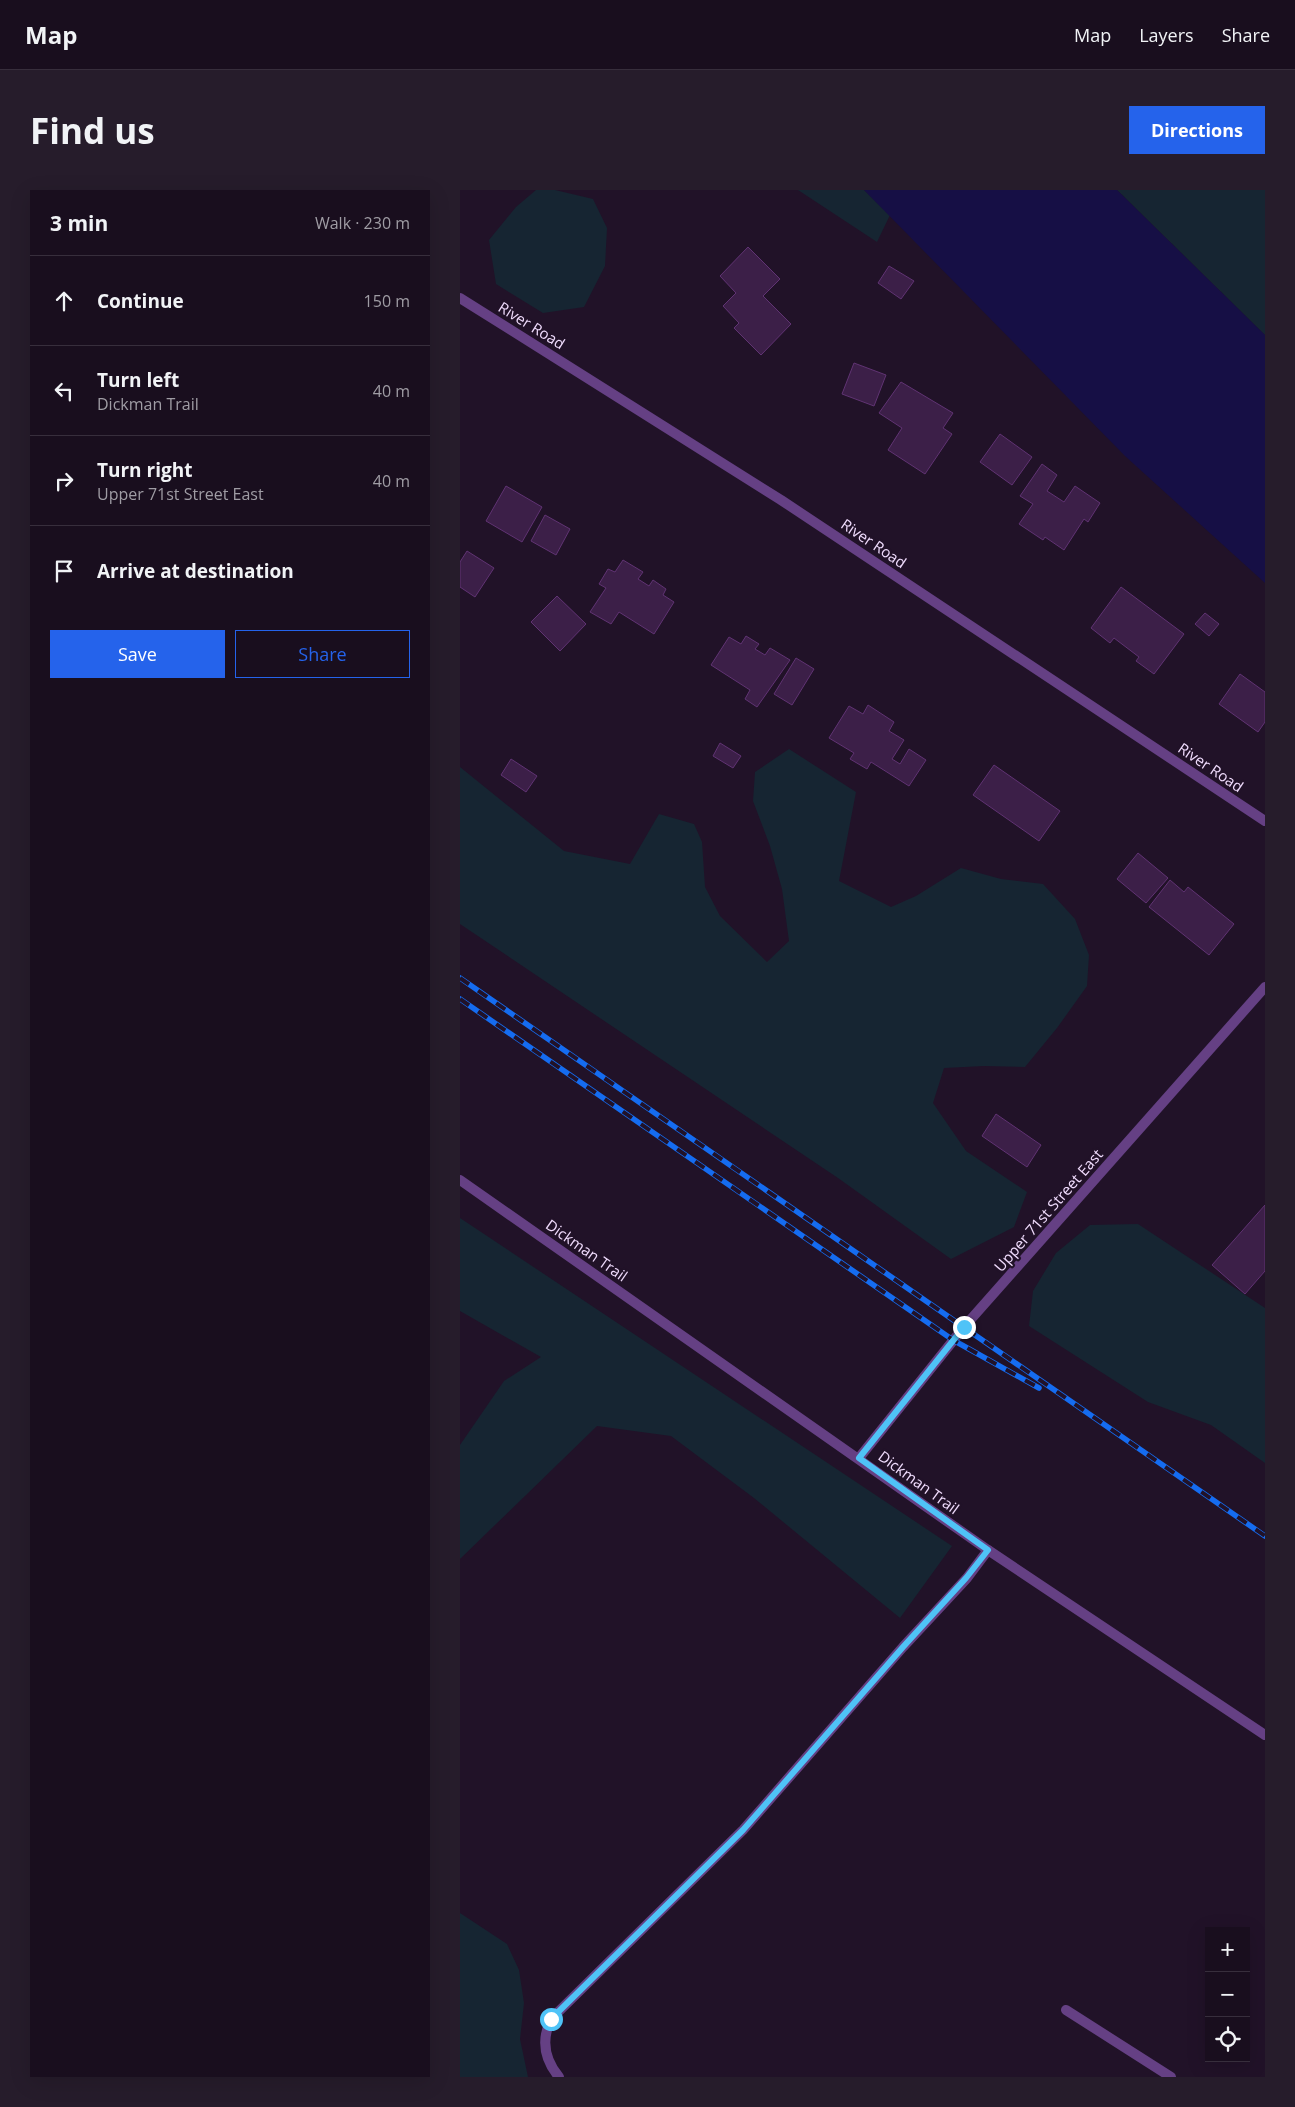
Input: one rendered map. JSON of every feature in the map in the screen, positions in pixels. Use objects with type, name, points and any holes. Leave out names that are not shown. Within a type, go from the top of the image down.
[{"type":"street","name":"River Road","points":[[460,298],[781,500],[1265,821]]},
{"type":"street","name":"Upper 71st Street East","points":[[859,1458],[964,1327],[1265,987]]},
{"type":"street","name":"Dickman Trail","points":[[460,1180],[988,1550],[1265,1736]]},
{"type":"street","points":[[559,2077],[549,2065],[546,2048],[544,2033],[551,2019],[743,1830],[896,1654],[966,1578],[988,1550]]},
{"type":"street","points":[[1066,2010],[1171,2077]]},
{"type":"shaded area","points":[[536,190],[555,190],[593,199],[607,228],[605,266],[584,307],[543,313],[496,284],[489,240],[516,207]]},
{"type":"shaded area","points":[[798,190],[864,190],[890,215],[877,242]]},
{"type":"shaded area","points":[[864,190],[1117,190],[1265,335],[1265,583],[1125,456]]},
{"type":"shaded area","points":[[1117,190],[1265,190],[1265,335]]},
{"type":"shaded area","points":[[789,749],[856,792],[839,881],[891,907],[916,896],[961,868],[1001,879],[1043,884],[1075,919],[1089,955],[1087,986],[1057,1028],[1025,1067],[984,1066],[944,1068],[933,1103],[966,1151],[1027,1192],[1014,1227],[951,1259],[838,1178],[460,924],[460,767],[564,851],[630,864],[659,814],[694,824],[702,842],[705,887],[720,916],[767,962],[789,941],[782,889],[770,846],[753,801],[755,772]]},
{"type":"shaded area","points":[[460,1218],[952,1546],[900,1618],[754,1498],[671,1436],[597,1426],[460,1559],[460,1445],[504,1381],[541,1357],[460,1311]]},
{"type":"shaded area","points":[[1138,1224],[1265,1308],[1265,1463],[1211,1425],[1148,1402],[1029,1326],[1033,1291],[1056,1253],[1090,1225]]},
{"type":"shaded area","points":[[460,1913],[507,1944],[519,1970],[524,2003],[520,2039],[528,2077],[460,2077]]},
{"type":"building","points":[[748,247],[780,279],[763,296],[791,324],[761,355],[734,328],[739,323],[723,306],[736,293],[720,276]]},
{"type":"building","points":[[889,266],[914,281],[901,299],[878,283]]},
{"type":"building","points":[[854,363],[886,375],[874,406],[842,394]]},
{"type":"building","points":[[901,382],[953,413],[943,428],[952,434],[925,474],[888,450],[902,428],[879,413]]},
{"type":"building","points":[[1000,434],[1032,457],[1012,485],[980,462]]},
{"type":"building","points":[[1042,464],[1057,475],[1047,491],[1064,502],[1075,486],[1100,503],[1088,522],[1084,519],[1064,550],[1045,537],[1043,540],[1019,524],[1033,504],[1020,496]]},
{"type":"building","points":[[506,486],[542,507],[522,542],[486,521]]},
{"type":"building","points":[[545,515],[570,529],[556,555],[531,541]]},
{"type":"building","points":[[467,551],[494,568],[475,597],[460,587],[460,562]]},
{"type":"building","points":[[623,560],[643,572],[638,579],[649,586],[653,580],[666,589],[663,595],[674,602],[654,634],[619,612],[611,624],[590,612],[606,588],[599,584],[608,569],[615,572]]},
{"type":"building","points":[[1121,587],[1184,634],[1154,674],[1136,661],[1139,657],[1114,638],[1110,643],[1091,628]]},
{"type":"building","points":[[557,596],[586,624],[560,651],[531,622]]},
{"type":"building","points":[[1205,613],[1219,624],[1209,636],[1195,624]]},
{"type":"building","points":[[746,636],[759,644],[755,649],[765,655],[770,648],[790,660],[757,707],[745,699],[750,690],[711,665],[729,637],[741,644]]},
{"type":"building","points":[[796,658],[814,669],[792,705],[774,694]]},
{"type":"building","points":[[1240,674],[1265,692],[1265,722],[1258,732],[1219,704]]},
{"type":"building","points":[[868,705],[894,722],[889,731],[904,740],[892,759],[900,764],[909,749],[926,760],[909,786],[871,762],[867,769],[850,759],[854,753],[829,738],[849,706],[863,714]]},
{"type":"building","points":[[720,743],[741,756],[733,768],[713,756]]},
{"type":"building","points":[[511,759],[537,776],[526,792],[501,775]]},
{"type":"building","points":[[994,765],[1060,811],[1039,841],[973,795]]},
{"type":"building","points":[[1138,853],[1168,878],[1146,903],[1117,879]]},
{"type":"building","points":[[1170,880],[1184,892],[1188,887],[1234,924],[1209,955],[1149,907]]},
{"type":"building","points":[[996,1114],[1041,1145],[1027,1167],[982,1136]]},
{"type":"building","points":[[1265,1205],[1265,1271],[1245,1294],[1212,1265]]},
{"type":"railway","points":[[460,978],[1265,1536]]},
{"type":"railway","points":[[460,999],[953,1340],[1039,1388]]},
{"type":"route","points":[[551,2019],[743,1830],[966,1578],[988,1550],[859,1458],[964,1327]]}]
